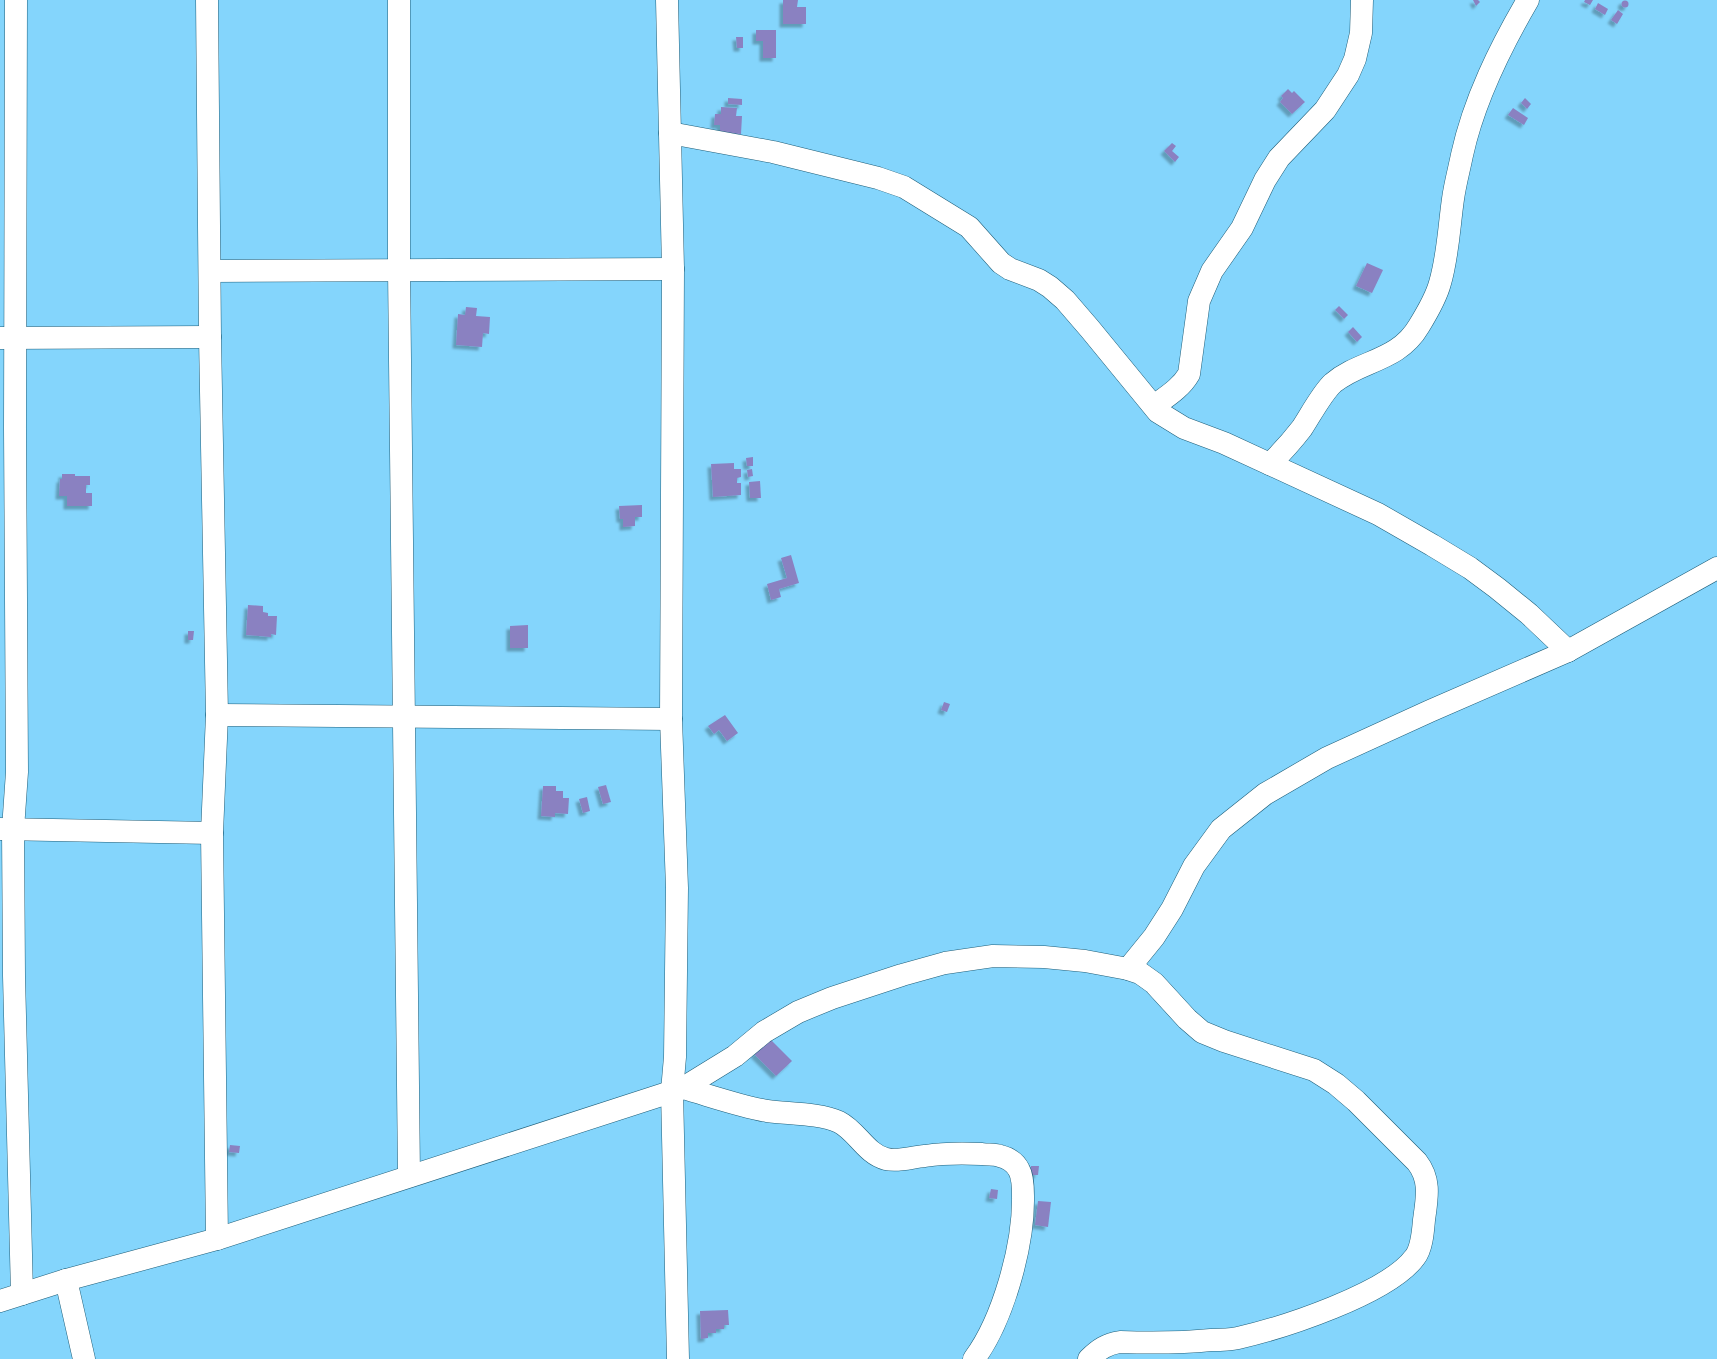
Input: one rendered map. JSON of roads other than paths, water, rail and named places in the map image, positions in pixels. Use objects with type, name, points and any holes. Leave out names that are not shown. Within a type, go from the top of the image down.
[{"type":"street","points":[[16,0],[8,338],[17,772],[7,829],[7,976],[22,1294]]},
{"type":"street","points":[[207,0],[210,337],[216,714],[212,833],[217,1239]]},
{"type":"street","points":[[399,0],[399,270],[409,1176]]},
{"type":"street","points":[[667,0],[673,269],[671,719],[678,888],[675,1057],[678,1090],[678,1359]]},
{"type":"street","points":[[1154,406],[1185,382],[1189,374],[1199,301],[1212,271],[1242,228],[1265,180],[1279,158],[1325,110],[1348,75],[1355,59],[1361,34],[1362,0]]},
{"type":"street","points":[[1270,464],[1301,429],[1332,384],[1344,376],[1390,355],[1404,345],[1418,328],[1430,308],[1440,284],[1446,257],[1453,199],[1472,121],[1499,52],[1528,0]]},
{"type":"street","points":[[670,133],[780,153],[872,176],[904,187],[969,227],[1001,263],[1010,269],[1039,280],[1065,300],[1158,412],[1184,428],[1224,443],[1378,514],[1470,568],[1529,614],[1568,651]]},
{"type":"street","points":[[210,271],[673,269]]},
{"type":"street","points":[[8,338],[210,337]]},
{"type":"street","points":[[1128,969],[1154,937],[1172,909],[1194,866],[1221,829],[1265,794],[1327,758],[1568,651],[1717,568]]},
{"type":"street","points":[[216,714],[671,719]]},
{"type":"street","points":[[7,829],[212,833]]},
{"type":"street","points":[[0,1301],[66,1280],[217,1239],[678,1090],[728,1060],[764,1032],[798,1012],[832,998],[902,975],[945,963],[993,956],[1044,957],[1085,961],[1128,969],[1140,973],[1154,983],[1187,1019],[1202,1032],[1224,1041],[1314,1070],[1336,1084],[1356,1101],[1424,1171],[1427,1182],[1426,1209],[1422,1237],[1415,1257],[1398,1273],[1370,1292],[1305,1318],[1237,1338],[1187,1343],[1120,1342],[1109,1344],[1089,1359]]},
{"type":"street","points":[[678,1090],[766,1110],[823,1117],[839,1122],[850,1130],[876,1155],[886,1159],[900,1160],[944,1153],[960,1153],[1000,1156],[1012,1161],[1020,1170],[1022,1182],[1022,1230],[1012,1277],[993,1326],[974,1359]]},
{"type":"street","points":[[66,1280],[84,1359]]}]
